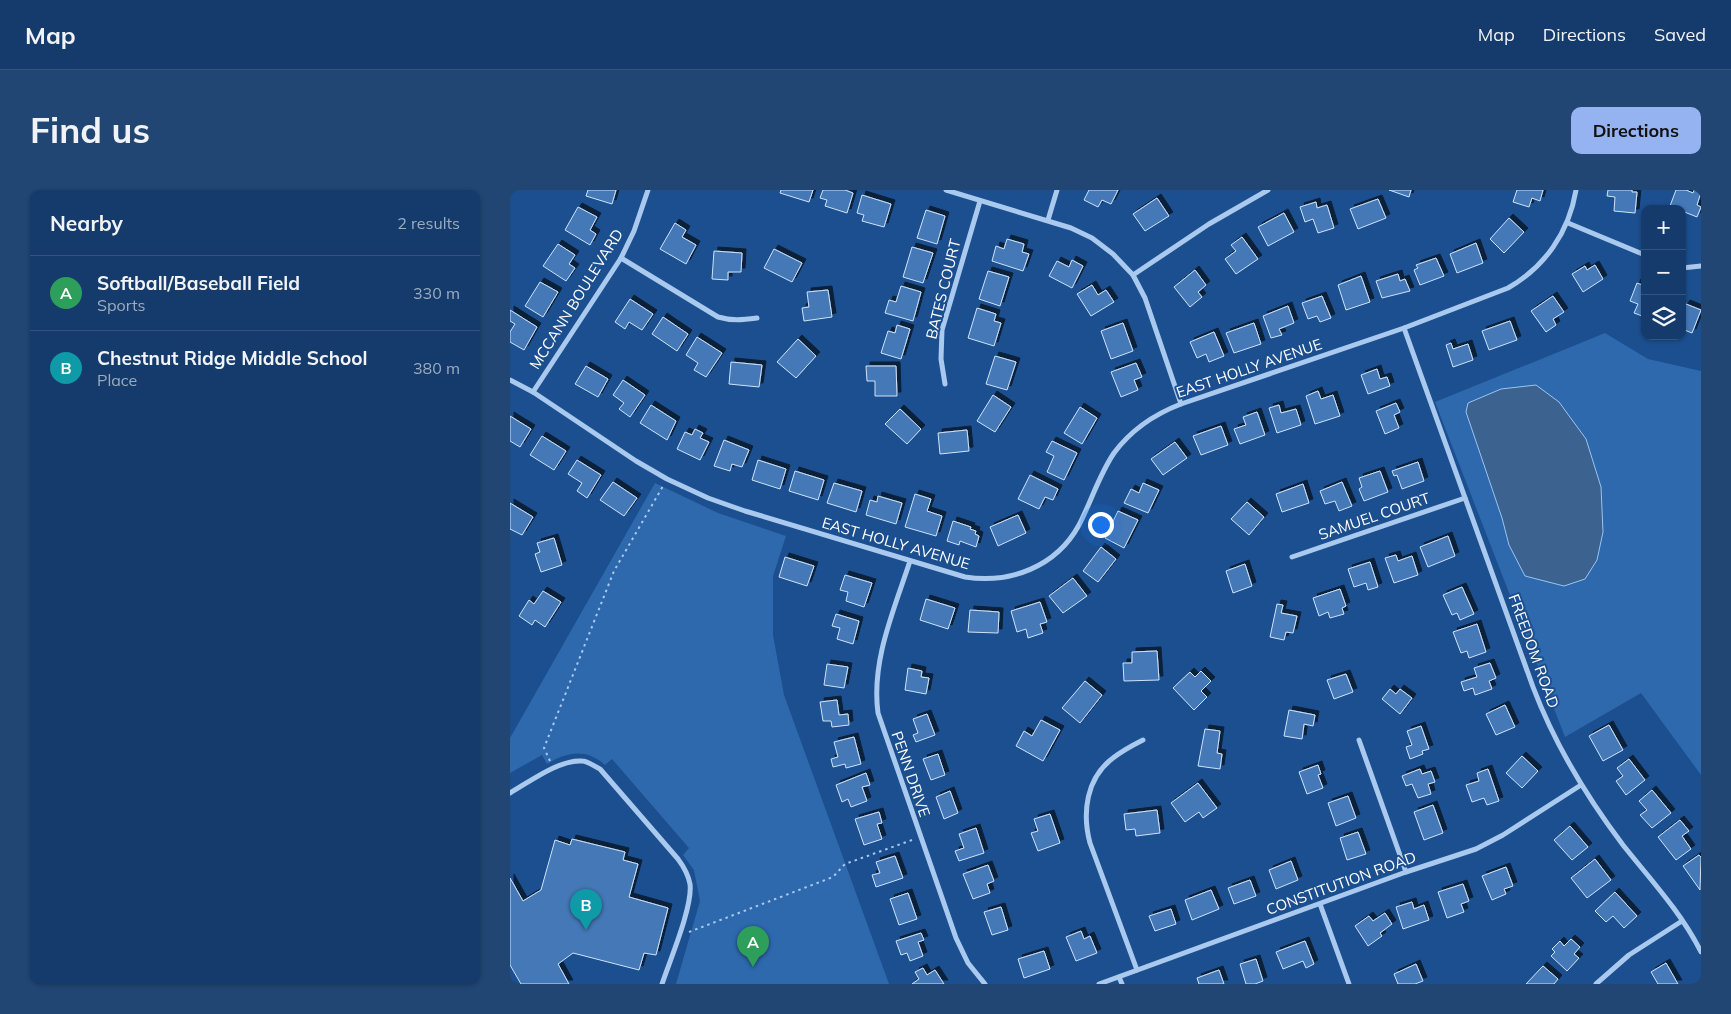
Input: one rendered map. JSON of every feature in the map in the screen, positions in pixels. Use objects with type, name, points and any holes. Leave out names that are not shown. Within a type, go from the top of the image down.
[{"type":"street","name":"MCCANN BOULEVARD","points":[[533,392],[621,258],[634,231],[648,190]]},
{"type":"street","points":[[946,190],[1048,220],[1092,238],[1113,254],[1133,275],[1140,286],[1181,404]]},
{"type":"street","points":[[1048,220],[1057,190]]},
{"type":"street","points":[[1133,275],[1209,224],[1268,190]]},
{"type":"street","name":"EAST HOLLY AVENUE","points":[[510,380],[533,392],[620,451],[667,479],[726,505],[965,578],[987,580],[1012,577],[1037,567],[1056,554],[1072,536],[1107,465],[1122,443],[1151,418],[1181,404],[1404,328],[1497,293],[1518,282],[1549,253],[1560,239],[1568,223],[1576,190]]},
{"type":"street","name":"BATES COURT","points":[[945,384],[941,359],[942,330],[980,201]]},
{"type":"street","points":[[1568,223],[1641,253]]},
{"type":"street","points":[[621,258],[718,316],[728,320],[739,321],[756,318]]},
{"type":"street","points":[[1686,268],[1701,266]]},
{"type":"street","name":"FREEDOM ROAD","points":[[1404,328],[1539,704],[1553,737],[1581,785],[1618,838],[1682,920],[1701,952]]},
{"type":"street","name":"SAMUEL COURT","points":[[1292,557],[1465,498]]},
{"type":"street","name":"PENN DRIVE","points":[[910,561],[879,663],[876,702],[880,725],[961,951],[985,984]]},
{"type":"street","points":[[1137,970],[1090,843],[1085,810],[1090,790],[1104,766],[1120,752],[1143,740]]},
{"type":"street","points":[[1359,740],[1406,872]]},
{"type":"street","points":[[510,793],[554,768],[568,762],[584,761],[600,769],[678,859],[686,870],[690,882],[690,898],[662,984]]},
{"type":"street","name":"CONSTITUTION ROAD","points":[[1099,984],[1485,845],[1503,836],[1581,785]]},
{"type":"street","points":[[1320,904],[1349,984]]},
{"type":"street","points":[[1596,984],[1629,955],[1682,920]]},
{"type":"street","points":[[1119,977],[1122,984]]},
{"type":"path","points":[[554,768],[544,748],[614,571],[667,479]]},
{"type":"path","points":[[678,936],[833,877],[845,864],[920,837]]},
{"type":"shaded area","points":[[1605,333],[1648,359],[1701,371],[1701,775],[1641,693],[1565,737],[1435,402]]},
{"type":"shaded area","points":[[1536,385],[1559,402],[1586,439],[1601,487],[1603,532],[1597,560],[1585,579],[1564,586],[1525,576],[1509,545],[1502,518],[1466,412],[1468,403],[1501,389]]},
{"type":"shaded area","points":[[655,483],[718,513],[786,536],[773,576],[773,635],[784,695],[889,984],[676,984],[700,901],[694,870],[683,855],[689,848],[612,759],[605,765],[591,756],[576,754],[562,757],[547,764],[542,755],[510,773],[510,738]]},
{"type":"building","points":[[588,190],[616,190],[612,204],[586,196]]},
{"type":"building","points":[[781,190],[813,190],[809,202],[780,193]]},
{"type":"building","points":[[823,190],[845,190],[853,193],[847,213],[825,206],[827,200],[820,198]]},
{"type":"building","points":[[1089,190],[1118,190],[1111,204],[1102,200],[1098,207],[1084,200]]},
{"type":"building","points":[[1389,190],[1411,190],[1409,197]]},
{"type":"building","points":[[1517,190],[1543,190],[1540,201],[1532,198],[1529,207],[1513,202]]},
{"type":"building","points":[[1608,190],[1632,190],[1632,192],[1637,192],[1635,213],[1614,211],[1615,197],[1607,196]]},
{"type":"building","points":[[1676,190],[1686,190],[1693,193],[1694,190],[1701,192],[1697,205],[1701,207],[1697,217],[1686,213],[1686,205],[1670,205]]},
{"type":"building","points":[[862,195],[891,204],[884,227],[862,221],[864,215],[857,213]]},
{"type":"building","points":[[1157,198],[1169,216],[1145,231],[1133,214]]},
{"type":"building","points":[[1378,199],[1386,218],[1358,229],[1350,209]]},
{"type":"building","points":[[1316,202],[1317,208],[1327,205],[1334,228],[1318,233],[1313,219],[1305,222],[1300,207]]},
{"type":"building","points":[[578,207],[597,217],[590,230],[596,234],[590,245],[565,230]]},
{"type":"building","points":[[926,210],[945,216],[937,244],[917,238]]},
{"type":"building","points":[[1284,213],[1294,232],[1268,246],[1258,227]]},
{"type":"building","points":[[1509,218],[1524,232],[1504,253],[1490,239]]},
{"type":"building","points":[[675,223],[686,230],[682,237],[696,245],[686,264],[660,249]]},
{"type":"building","points":[[1242,237],[1258,259],[1236,274],[1225,259],[1236,251],[1231,245]]},
{"type":"building","points":[[1007,239],[1024,244],[1022,252],[1029,254],[1023,271],[992,261],[996,246],[1004,249]]},
{"type":"building","points":[[1476,243],[1483,263],[1457,273],[1450,254]]},
{"type":"building","points":[[558,244],[575,255],[569,264],[575,268],[566,281],[543,266]]},
{"type":"building","points":[[912,247],[933,253],[923,283],[903,277]]},
{"type":"building","points":[[774,249],[802,263],[792,282],[764,268]]},
{"type":"building","points":[[714,251],[742,253],[741,272],[728,272],[728,280],[712,279]]},
{"type":"building","points":[[1436,258],[1444,276],[1420,285],[1414,270],[1418,268],[1416,265]]},
{"type":"building","points":[[1072,260],[1083,266],[1072,288],[1049,276],[1057,261],[1069,267]]},
{"type":"building","points":[[1595,265],[1603,279],[1583,292],[1572,274],[1585,266],[1587,270]]},
{"type":"building","points":[[1195,270],[1206,285],[1198,292],[1202,297],[1190,307],[1174,287]]},
{"type":"building","points":[[988,271],[1009,277],[1000,306],[979,299]]},
{"type":"building","points":[[1398,274],[1400,281],[1405,279],[1410,291],[1382,298],[1376,281]]},
{"type":"building","points":[[1361,276],[1370,302],[1346,310],[1338,285]]},
{"type":"building","points":[[540,282],[558,292],[543,317],[525,306]]},
{"type":"building","points":[[1637,283],[1641,284],[1641,316],[1634,313],[1638,304],[1630,301]]},
{"type":"building","points":[[1092,285],[1098,295],[1106,290],[1114,302],[1091,316],[1077,294]]},
{"type":"building","points":[[901,286],[921,292],[913,321],[885,313],[889,300],[896,302]]},
{"type":"building","points":[[828,290],[832,317],[804,321],[802,308],[809,307],[807,292]]},
{"type":"building","points":[[1322,296],[1331,318],[1320,322],[1317,316],[1308,319],[1302,303]]},
{"type":"building","points":[[1553,296],[1564,312],[1553,319],[1556,325],[1546,332],[1531,311]]},
{"type":"building","points":[[630,299],[653,314],[642,330],[629,322],[625,329],[615,322]]},
{"type":"building","points":[[1686,304],[1701,310],[1692,333],[1686,331]]},
{"type":"building","points":[[1288,306],[1294,323],[1279,329],[1282,335],[1271,338],[1263,316]]},
{"type":"building","points":[[977,308],[996,314],[994,321],[1001,323],[994,346],[968,338]]},
{"type":"building","points":[[510,310],[537,327],[524,350],[510,342],[510,332],[515,324],[510,321]]},
{"type":"building","points":[[663,317],[688,334],[677,351],[652,334]]},
{"type":"building","points":[[1510,321],[1517,340],[1489,350],[1482,331]]},
{"type":"building","points":[[1123,323],[1133,351],[1111,359],[1101,331]]},
{"type":"building","points":[[1254,323],[1261,344],[1234,353],[1226,333]]},
{"type":"building","points":[[897,325],[910,329],[901,359],[881,353],[888,331],[895,333]]},
{"type":"building","points":[[1214,332],[1224,356],[1209,362],[1206,354],[1197,358],[1190,342]]},
{"type":"building","points":[[697,337],[722,353],[706,377],[694,370],[698,363],[686,355]]},
{"type":"building","points":[[798,339],[816,356],[796,378],[777,362]]},
{"type":"building","points":[[1451,343],[1453,349],[1468,344],[1473,360],[1453,367],[1446,345]]},
{"type":"building","points":[[995,356],[1016,362],[1007,390],[986,384]]},
{"type":"building","points":[[731,362],[762,365],[759,387],[729,384]]},
{"type":"building","points":[[1136,363],[1142,377],[1134,380],[1138,390],[1121,397],[1111,372]]},
{"type":"building","points":[[586,366],[608,379],[598,397],[575,384]]},
{"type":"building","points":[[866,366],[896,366],[897,396],[875,396],[875,381],[867,381]]},
{"type":"building","points":[[1377,369],[1380,379],[1387,377],[1390,386],[1368,394],[1361,375]]},
{"type":"building","points":[[623,380],[645,395],[630,417],[619,409],[624,403],[613,395]]},
{"type":"building","points":[[1318,391],[1321,399],[1333,395],[1340,416],[1315,424],[1306,396]]},
{"type":"building","points":[[993,395],[1011,407],[995,432],[977,421]]},
{"type":"building","points":[[1396,403],[1400,412],[1394,415],[1399,428],[1385,434],[1376,411]]},
{"type":"building","points":[[651,405],[676,421],[667,440],[640,423]]},
{"type":"building","points":[[1279,405],[1281,413],[1296,409],[1301,425],[1277,433],[1269,408]]},
{"type":"building","points":[[1080,407],[1097,418],[1082,444],[1064,433]]},
{"type":"building","points":[[900,409],[921,429],[907,444],[885,424]]},
{"type":"building","points":[[1257,412],[1265,435],[1240,444],[1234,429],[1246,425],[1243,417]]},
{"type":"building","points":[[510,416],[531,429],[520,447],[510,441]]},
{"type":"building","points":[[1221,426],[1228,445],[1201,455],[1193,436]]},
{"type":"building","points":[[695,429],[703,433],[700,438],[709,442],[700,460],[677,449],[685,432],[692,435]]},
{"type":"building","points":[[967,430],[969,451],[940,454],[938,433]]},
{"type":"building","points":[[542,436],[566,451],[554,470],[530,455]]},
{"type":"building","points":[[724,440],[749,450],[742,467],[732,464],[730,471],[714,466]]},
{"type":"building","points":[[1052,441],[1077,453],[1064,480],[1047,472],[1054,456],[1046,452]]},
{"type":"building","points":[[1175,442],[1187,458],[1163,475],[1151,459]]},
{"type":"building","points":[[577,460],[601,475],[587,498],[577,491],[582,483],[568,474]]},
{"type":"building","points":[[758,460],[786,469],[780,489],[752,480]]},
{"type":"building","points":[[1418,462],[1424,481],[1402,489],[1397,475],[1394,476],[1392,471]]},
{"type":"building","points":[[795,471],[824,480],[818,500],[789,491]]},
{"type":"building","points":[[1380,471],[1388,492],[1364,501],[1359,489],[1362,487],[1359,478]]},
{"type":"building","points":[[1030,475],[1058,489],[1053,500],[1045,497],[1039,509],[1018,499]]},
{"type":"building","points":[[613,482],[637,498],[624,516],[600,500]]},
{"type":"building","points":[[1342,482],[1352,506],[1339,511],[1335,501],[1325,504],[1320,491]]},
{"type":"building","points":[[834,483],[862,491],[856,512],[827,503]]},
{"type":"building","points":[[1143,483],[1159,490],[1148,513],[1124,503],[1131,489],[1139,493]]},
{"type":"building","points":[[1303,484],[1309,503],[1282,512],[1276,494]]},
{"type":"building","points":[[915,494],[931,499],[927,511],[942,516],[936,536],[905,527]]},
{"type":"building","points":[[878,496],[902,503],[896,524],[866,515],[870,500],[877,502]]},
{"type":"building","points":[[1247,502],[1264,517],[1249,535],[1231,519]]},
{"type":"building","points":[[510,503],[533,517],[522,535],[510,529]]},
{"type":"building","points":[[1118,511],[1138,520],[1124,548],[1105,538]]},
{"type":"building","points":[[1018,515],[1026,533],[998,546],[990,527]]},
{"type":"building","points":[[953,521],[971,527],[970,529],[976,531],[975,534],[979,536],[976,547],[960,541],[959,545],[947,541]]},
{"type":"building","points":[[1448,536],[1455,556],[1428,567],[1420,547]]},
{"type":"building","points":[[554,538],[562,565],[541,572],[535,554],[540,552],[537,543]]},
{"type":"building","points":[[1101,547],[1116,559],[1098,582],[1083,571]]},
{"type":"building","points":[[1396,555],[1398,561],[1412,556],[1418,575],[1394,583],[1385,558]]},
{"type":"building","points":[[785,557],[814,566],[807,586],[779,577]]},
{"type":"building","points":[[1370,562],[1378,587],[1368,590],[1366,583],[1354,587],[1348,569]]},
{"type":"building","points":[[1245,564],[1252,586],[1233,593],[1226,571]]},
{"type":"building","points":[[845,575],[872,583],[864,607],[846,601],[848,592],[840,590]]},
{"type":"building","points":[[1073,578],[1087,596],[1063,613],[1049,596]]},
{"type":"building","points":[[1462,587],[1474,614],[1460,620],[1457,613],[1452,615],[1443,595]]},
{"type":"building","points":[[1340,589],[1346,606],[1342,608],[1344,614],[1330,618],[1328,612],[1319,616],[1313,598]]},
{"type":"building","points":[[543,591],[561,602],[545,627],[535,620],[532,625],[519,616],[529,600],[534,604]]},
{"type":"building","points":[[926,599],[955,608],[948,629],[920,620]]},
{"type":"building","points":[[1040,602],[1047,622],[1040,624],[1043,633],[1028,638],[1026,629],[1017,632],[1011,611]]},
{"type":"building","points":[[1277,604],[1283,605],[1281,613],[1297,616],[1293,633],[1286,632],[1284,640],[1270,637]]},
{"type":"building","points":[[970,610],[999,612],[998,633],[968,632]]},
{"type":"building","points":[[836,614],[859,621],[853,644],[837,639],[840,628],[832,626]]},
{"type":"building","points":[[1477,624],[1486,652],[1469,658],[1467,651],[1461,653],[1453,632]]},
{"type":"building","points":[[1157,651],[1159,680],[1124,681],[1123,663],[1132,663],[1132,652]]},
{"type":"building","points":[[1490,663],[1496,678],[1489,681],[1492,689],[1475,695],[1473,688],[1464,691],[1461,682],[1477,677],[1474,668]]},
{"type":"building","points":[[827,664],[848,667],[844,688],[824,685]]},
{"type":"building","points":[[908,668],[922,671],[921,677],[929,678],[926,694],[905,690]]},
{"type":"building","points":[[1201,671],[1211,681],[1201,691],[1207,697],[1194,710],[1173,688],[1190,672],[1195,677]]},
{"type":"building","points":[[1346,674],[1353,692],[1334,699],[1327,680]]},
{"type":"building","points":[[1085,681],[1102,695],[1080,723],[1062,708]]},
{"type":"building","points":[[1390,689],[1396,694],[1400,689],[1412,698],[1400,714],[1382,699]]},
{"type":"building","points":[[837,700],[839,715],[848,714],[849,725],[832,727],[831,721],[823,721],[820,702]]},
{"type":"building","points":[[1505,705],[1515,727],[1496,735],[1486,714]]},
{"type":"building","points":[[1289,710],[1315,715],[1313,726],[1304,724],[1302,739],[1284,736]]},
{"type":"building","points":[[927,714],[935,735],[916,742],[913,735],[918,733],[913,719]]},
{"type":"building","points":[[1041,720],[1060,730],[1043,761],[1016,746],[1024,731],[1032,736]]},
{"type":"building","points":[[1609,725],[1623,750],[1603,761],[1589,736]]},
{"type":"building","points":[[1421,726],[1429,749],[1422,751],[1423,754],[1410,759],[1406,747],[1412,745],[1407,731]]},
{"type":"building","points":[[1205,729],[1220,731],[1217,753],[1222,754],[1220,769],[1198,766]]},
{"type":"building","points":[[854,737],[861,764],[846,768],[845,764],[833,767],[831,759],[838,757],[834,742]]},
{"type":"building","points":[[938,754],[945,775],[931,780],[923,759]]},
{"type":"building","points":[[1522,756],[1538,771],[1522,788],[1506,773]]},
{"type":"building","points":[[1629,759],[1645,780],[1626,795],[1616,781],[1623,776],[1617,768]]},
{"type":"building","points":[[1318,765],[1321,774],[1318,775],[1323,788],[1307,794],[1299,772]]},
{"type":"building","points":[[1420,769],[1422,774],[1431,771],[1435,782],[1428,784],[1431,794],[1418,798],[1412,784],[1406,786],[1402,776]]},
{"type":"building","points":[[1488,769],[1499,801],[1487,805],[1484,798],[1472,802],[1466,785],[1479,781],[1477,773]]},
{"type":"building","points":[[866,773],[870,785],[862,787],[867,801],[851,807],[848,799],[842,802],[836,785]]},
{"type":"building","points":[[1198,783],[1217,808],[1203,818],[1199,812],[1185,822],[1171,803]]},
{"type":"building","points":[[1652,790],[1671,813],[1652,828],[1640,815],[1647,810],[1639,801]]},
{"type":"building","points":[[950,791],[958,813],[944,819],[936,797]]},
{"type":"building","points":[[1348,796],[1356,818],[1336,826],[1328,803]]},
{"type":"building","points":[[1433,805],[1443,833],[1424,840],[1414,812]]},
{"type":"building","points":[[1157,810],[1160,833],[1136,836],[1135,829],[1126,830],[1124,814]]},
{"type":"building","points":[[879,812],[882,823],[877,824],[882,839],[864,845],[855,819]]},
{"type":"building","points":[[1050,814],[1060,843],[1038,851],[1031,833],[1038,831],[1034,819]]},
{"type":"building","points":[[1680,820],[1689,831],[1682,836],[1691,849],[1676,860],[1658,837]]},
{"type":"building","points":[[1570,826],[1588,847],[1572,860],[1554,840]]},
{"type":"building","points":[[976,828],[984,853],[959,861],[955,851],[964,848],[959,834]]},
{"type":"building","points":[[1358,832],[1366,854],[1347,860],[1340,838]]},
{"type":"building","points":[[572,839],[625,852],[623,860],[638,864],[629,897],[668,908],[656,955],[644,953],[639,970],[573,953],[558,964],[569,984],[521,984],[510,965],[510,878],[523,901],[541,890],[555,840],[570,845]]},
{"type":"building","points":[[1699,855],[1701,857],[1700,890],[1683,866]]},
{"type":"building","points":[[895,856],[903,878],[876,887],[872,875],[880,873],[876,862]]},
{"type":"building","points":[[1595,859],[1611,880],[1587,898],[1571,878]]},
{"type":"building","points":[[1291,861],[1298,880],[1276,889],[1269,870]]},
{"type":"building","points":[[988,865],[994,881],[987,884],[990,893],[973,899],[963,874]]},
{"type":"building","points":[[1506,867],[1513,886],[1504,889],[1506,894],[1492,900],[1482,876]]},
{"type":"building","points":[[1250,880],[1256,896],[1234,904],[1228,888]]},
{"type":"building","points":[[1463,884],[1469,901],[1461,904],[1464,912],[1447,918],[1438,892]]},
{"type":"building","points":[[1211,890],[1219,909],[1192,920],[1185,900]]},
{"type":"building","points":[[1615,892],[1637,916],[1624,928],[1613,916],[1606,922],[1595,911]]},
{"type":"building","points":[[908,893],[917,919],[899,925],[890,899]]},
{"type":"building","points":[[1412,902],[1414,909],[1424,905],[1429,920],[1403,929],[1396,907]]},
{"type":"building","points":[[1001,907],[1008,930],[992,935],[984,912]]},
{"type":"building","points":[[1171,909],[1176,924],[1155,931],[1149,916]]},
{"type":"building","points":[[1385,913],[1392,924],[1380,933],[1382,936],[1368,946],[1355,926],[1369,916],[1373,921]]},
{"type":"building","points":[[1081,931],[1084,939],[1090,936],[1097,953],[1076,961],[1066,937]]},
{"type":"building","points":[[921,933],[924,940],[918,942],[923,956],[910,961],[907,953],[901,955],[896,941]]},
{"type":"building","points":[[1571,939],[1580,947],[1574,954],[1579,958],[1567,971],[1551,956],[1555,952],[1552,949],[1560,941],[1564,946]]},
{"type":"building","points":[[1305,941],[1314,964],[1306,968],[1303,961],[1283,969],[1276,952]]},
{"type":"building","points":[[1044,951],[1050,969],[1024,978],[1018,959]]},
{"type":"building","points":[[1256,959],[1263,981],[1255,984],[1246,984],[1240,964]]},
{"type":"building","points":[[1666,963],[1678,984],[1658,984],[1651,972]]},
{"type":"building","points":[[1416,964],[1423,981],[1415,984],[1398,984],[1394,974]]},
{"type":"building","points":[[1543,966],[1558,979],[1554,984],[1526,984]]},
{"type":"building","points":[[923,968],[927,975],[935,970],[944,984],[912,984],[919,979],[915,972]]},
{"type":"building","points":[[1219,970],[1224,984],[1199,984],[1197,978]]},
{"type":"place","name":"Chestnut Ridge Middle School","points":[[586,930]]},
{"type":"place","name":"Softball/Baseball Field","points":[[753,967]]}]
